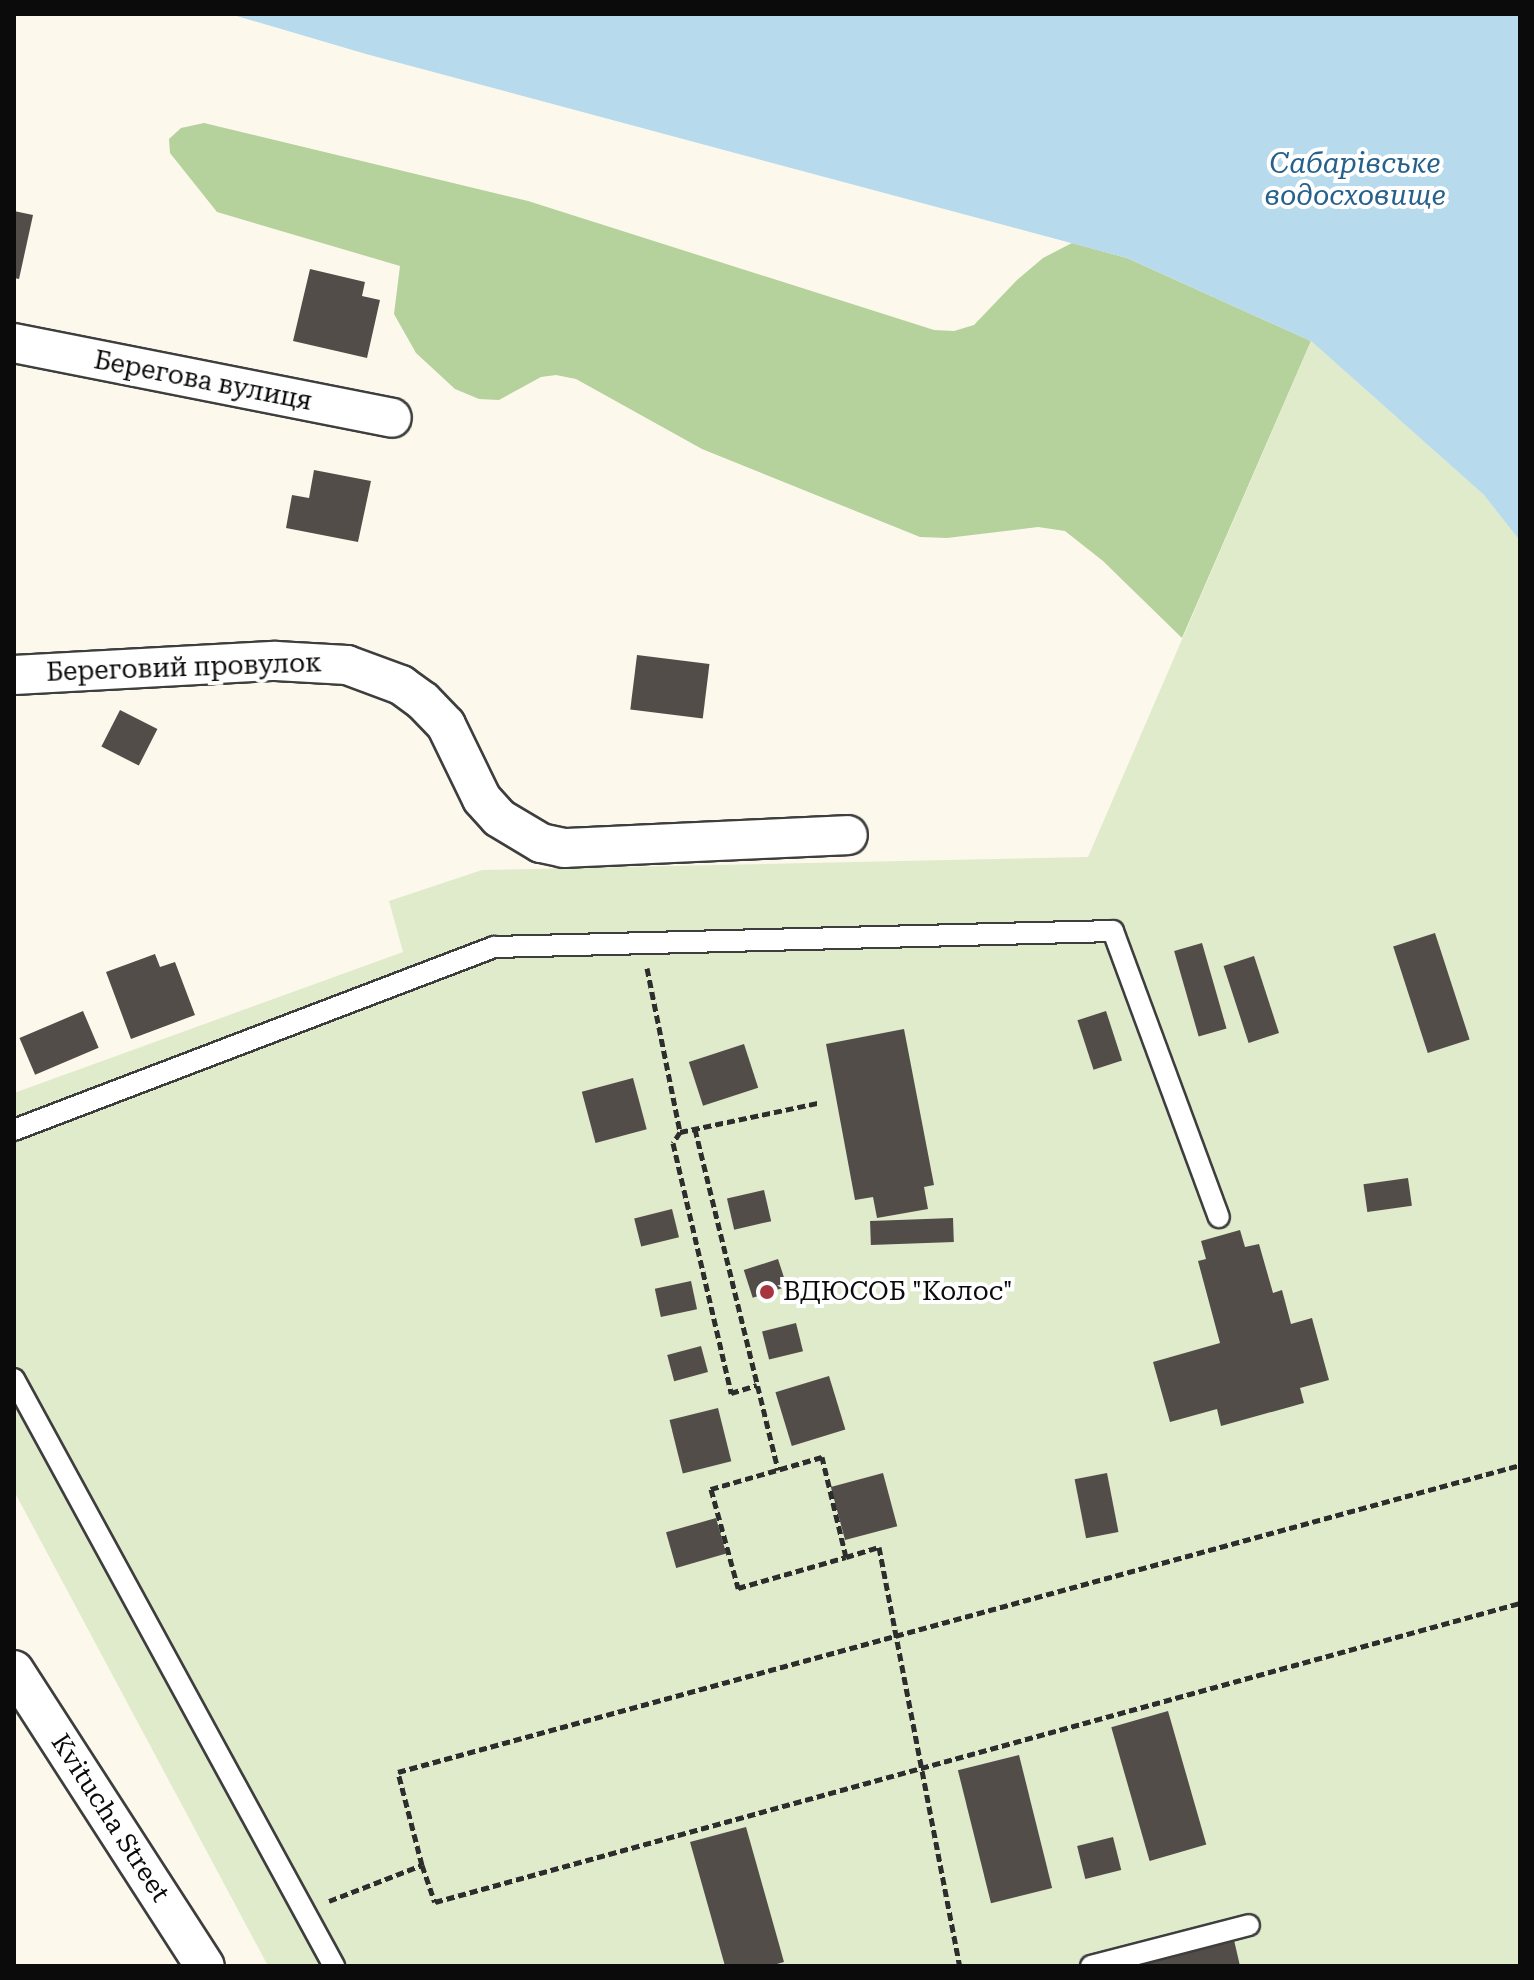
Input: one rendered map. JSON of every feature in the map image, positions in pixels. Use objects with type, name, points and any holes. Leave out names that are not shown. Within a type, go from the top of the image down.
[{"type":"street","name":"Берегова вулиця","points":[[14,343],[392,418]]},
{"type":"street","name":"Береговий провулок","points":[[14,675],[276,661],[347,665],[401,685],[423,701],[446,725],[482,799],[499,818],[541,843],[564,848],[848,835]]},
{"type":"street","name":"Kvitucha Street","points":[[14,1670],[205,1966]]},
{"type":"lane","points":[[14,1130],[494,947],[1113,931],[1219,1217]]},
{"type":"lane","points":[[14,1379],[334,1966]]},
{"type":"lane","points":[[1091,1966],[1249,1925]]},
{"type":"path","points":[[642,943],[680,1132],[673,1143],[731,1393],[757,1385]]},
{"type":"path","points":[[680,1132],[818,1103]]},
{"type":"path","points":[[695,1129],[778,1470]]},
{"type":"path","points":[[846,1557],[822,1457],[711,1489],[738,1588],[846,1557],[879,1547],[960,1966]]},
{"type":"path","points":[[1520,1465],[398,1772],[435,1902],[1520,1603]]},
{"type":"path","points":[[304,1911],[422,1865]]},
{"type":"green space","points":[[204,123],[528,201],[934,330],[954,331],[974,325],[1043,258],[1072,243],[1127,258],[1311,341],[1182,638],[1103,561],[1065,531],[1038,527],[947,538],[920,537],[702,449],[576,379],[556,375],[541,377],[499,400],[479,399],[455,389],[416,353],[394,314],[400,266],[217,212],[170,153],[169,139],[181,128]]},
{"type":"green space","name":"ВДЮСОБ \"Колос\"","points":[[1311,341],[1484,495],[1520,541],[1520,1966],[268,1966],[14,1491],[14,1093],[403,952],[389,901],[482,870],[1088,857]]},
{"type":"water","name":"Сабарівське водосховище","points":[[230,14],[1520,14],[1520,541],[1484,495],[1311,341],[1127,258],[366,54]]},
{"type":"building","points":[[14,211],[33,215],[19,279],[14,278]]},
{"type":"building","points":[[310,269],[365,282],[362,296],[380,300],[367,358],[293,341]]},
{"type":"building","points":[[314,470],[371,481],[358,542],[286,528],[292,495],[309,498]]},
{"type":"building","points":[[637,655],[709,664],[703,718],[630,710]]},
{"type":"building","points":[[120,710],[157,729],[139,766],[101,747]]},
{"type":"building","points":[[1435,933],[1470,1040],[1428,1053],[1393,947]]},
{"type":"building","points":[[1202,943],[1227,1029],[1199,1037],[1174,951]]},
{"type":"building","points":[[155,954],[160,967],[175,962],[195,1015],[131,1039],[106,972]]},
{"type":"building","points":[[1254,956],[1279,1033],[1249,1043],[1224,966]]},
{"type":"building","points":[[83,1011],[99,1048],[35,1075],[19,1038]]},
{"type":"building","points":[[1106,1011],[1122,1060],[1094,1070],[1077,1020]]},
{"type":"building","points":[[904,1029],[934,1185],[924,1187],[928,1209],[877,1218],[873,1197],[855,1200],[826,1044]]},
{"type":"building","points":[[744,1044],[758,1088],[703,1106],[689,1062]]},
{"type":"building","points":[[633,1078],[647,1129],[596,1143],[582,1092]]},
{"type":"building","points":[[1408,1178],[1412,1206],[1367,1212],[1363,1184]]},
{"type":"building","points":[[764,1190],[771,1221],[734,1230],[727,1199]]},
{"type":"building","points":[[672,1209],[679,1237],[641,1247],[634,1218]]},
{"type":"building","points":[[953,1218],[954,1242],[871,1245],[870,1221]]},
{"type":"building","points":[[1240,1230],[1245,1247],[1259,1244],[1273,1293],[1282,1290],[1291,1324],[1312,1318],[1329,1380],[1300,1388],[1304,1403],[1221,1426],[1217,1409],[1170,1422],[1153,1362],[1220,1343],[1198,1261],[1206,1259],[1201,1241]]},
{"type":"building","points":[[778,1259],[787,1287],[753,1298],[744,1270]]},
{"type":"building","points":[[691,1281],[697,1309],[661,1317],[655,1289]]},
{"type":"building","points":[[796,1323],[803,1351],[769,1360],[762,1331]]},
{"type":"building","points":[[701,1346],[708,1372],[674,1381],[667,1355]]},
{"type":"building","points":[[829,1376],[845,1430],[792,1446],[775,1392]]},
{"type":"building","points":[[718,1408],[731,1461],[683,1473],[669,1420]]},
{"type":"building","points":[[883,1473],[897,1526],[845,1540],[831,1487]]},
{"type":"building","points":[[1107,1473],[1118,1532],[1086,1538],[1075,1479]]},
{"type":"building","points":[[716,1518],[726,1554],[676,1568],[666,1532]]},
{"type":"building","points":[[1168,1711],[1206,1845],[1150,1861],[1111,1727]]},
{"type":"building","points":[[1019,1755],[1052,1888],[991,1903],[958,1770]]},
{"type":"building","points":[[746,1827],[784,1962],[770,1966],[725,1966],[690,1842]]},
{"type":"building","points":[[1113,1837],[1121,1870],[1085,1879],[1077,1846]]},
{"type":"building","points":[[1234,1940],[1240,1966],[1136,1966],[1136,1965]]},
{"type":"place","name":"ВДЮСОБ \"Колос\"","points":[[767,1292]]}]
